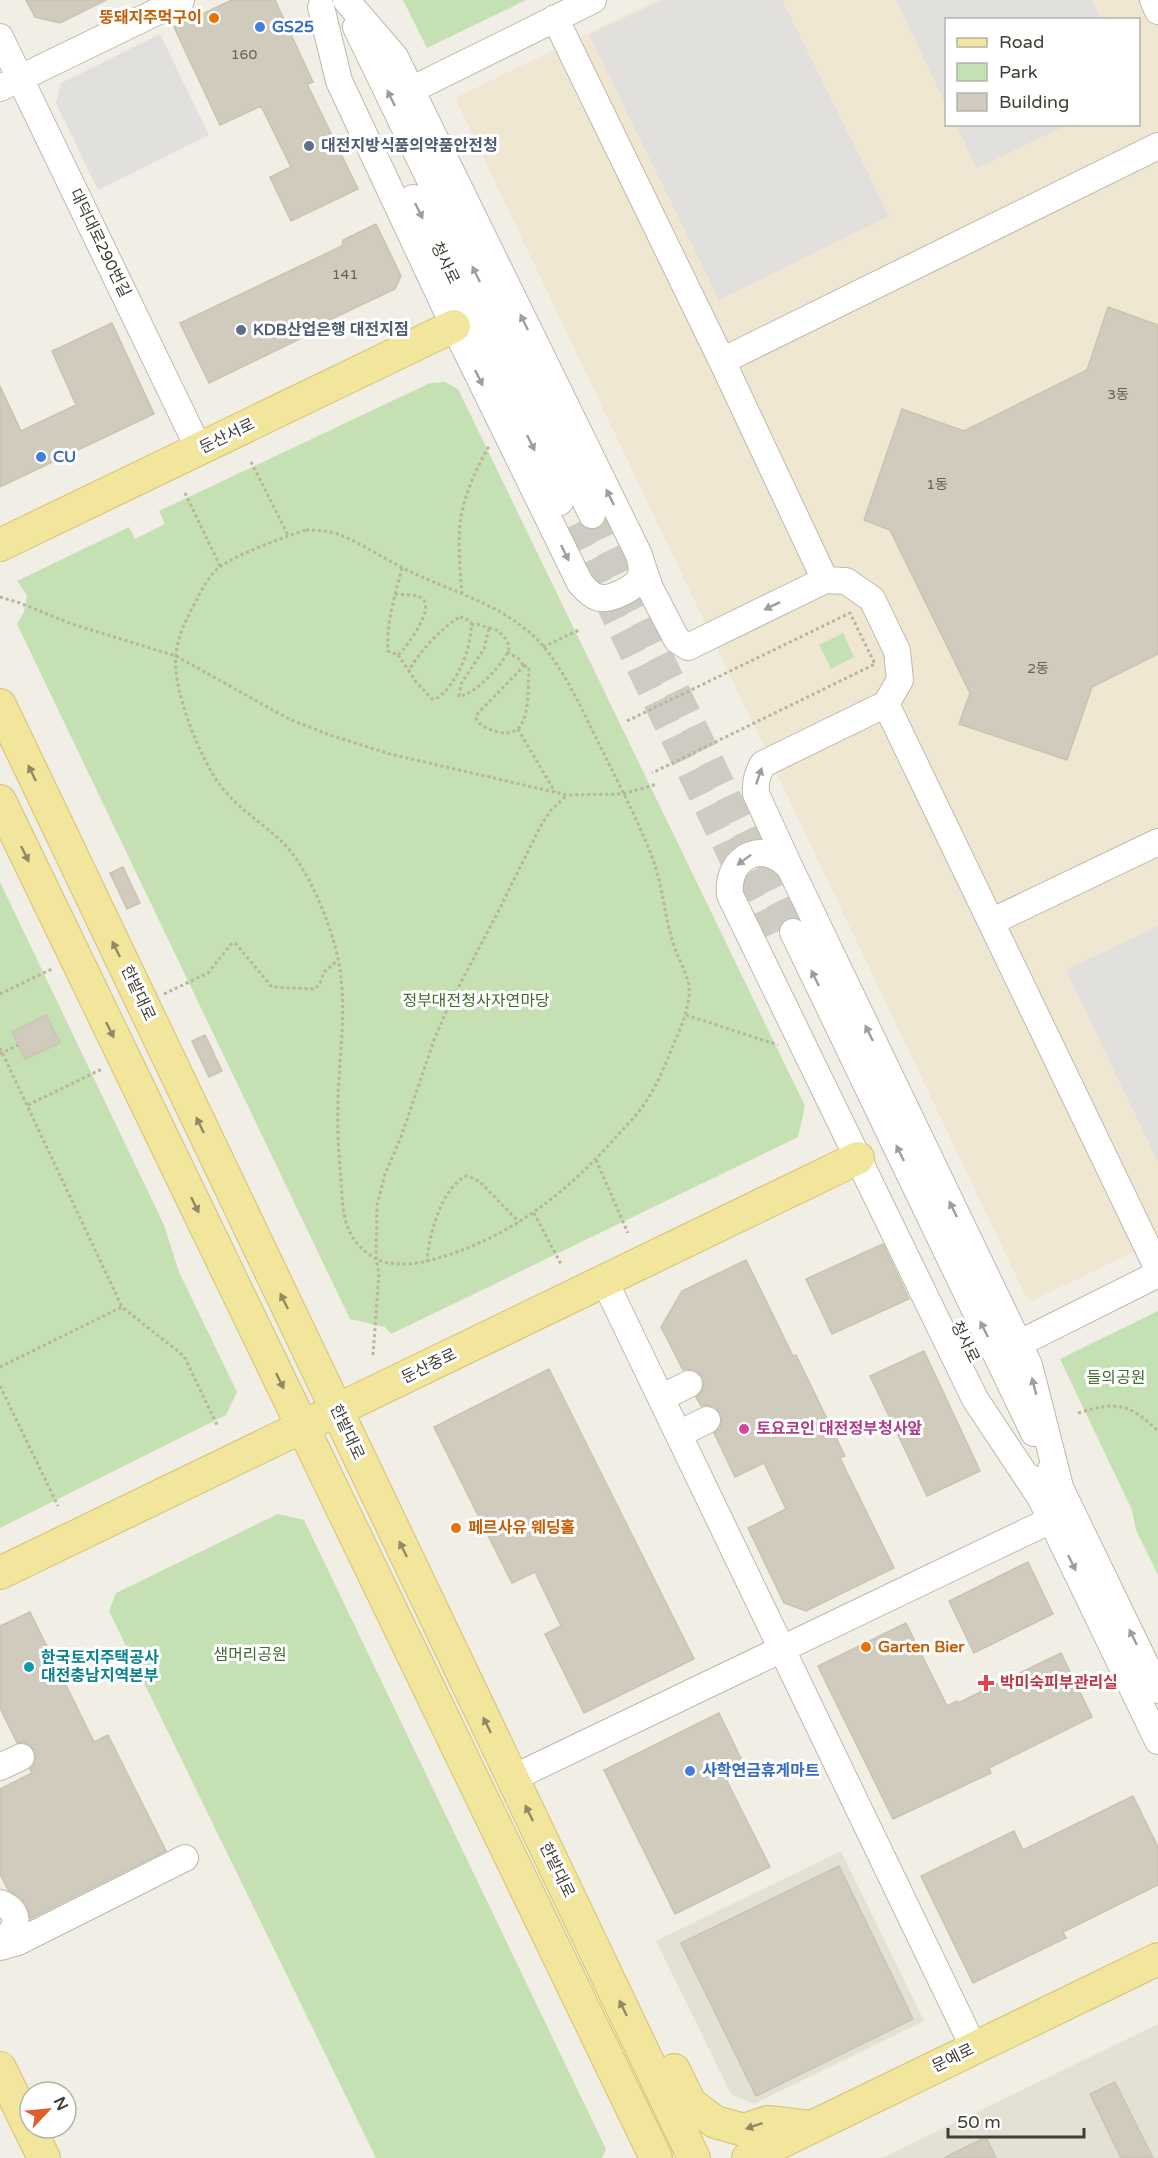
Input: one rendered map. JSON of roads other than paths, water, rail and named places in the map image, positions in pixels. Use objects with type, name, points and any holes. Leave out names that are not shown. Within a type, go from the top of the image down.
[{"type":"main road","name":"둔산서로","points":[[9,535],[199,449],[454,326]]},
{"type":"main road","name":"한밭대로","points":[[0,705],[694,2158]]},
{"type":"main road","points":[[0,801],[656,2158]]},
{"type":"main road","name":"둔산중로","points":[[0,1573],[858,1158]]},
{"type":"main road","name":"문예로","points":[[748,2158],[1158,1959]]},
{"type":"main road","points":[[648,2061],[674,2070],[690,2103],[715,2122],[744,2130],[768,2121],[811,2127],[789,2158]]},
{"type":"main road","points":[[0,2067],[44,2158]]},
{"type":"street","points":[[10,83],[181,0]]},
{"type":"street","points":[[411,90],[593,0]]},
{"type":"street","points":[[1152,0],[1158,11]]},
{"type":"street","points":[[332,2],[395,57],[639,555],[650,588],[677,640],[688,647],[825,580],[846,581],[872,599],[897,651],[900,680],[886,704],[763,764],[755,782],[756,794],[1029,1365],[1048,1488]]},
{"type":"street","points":[[332,2],[339,81],[454,326],[580,583],[596,597],[607,600],[636,586],[642,565],[639,555]]},
{"type":"street","name":"청사로","points":[[332,2],[582,521]]},
{"type":"street","points":[[555,18],[722,361],[825,580]]},
{"type":"street","name":"대덕대로290번길","points":[[0,37],[10,83],[199,449]]},
{"type":"street","points":[[722,361],[1158,146]]},
{"type":"street","points":[[886,704],[1158,1269]]},
{"type":"street","points":[[992,922],[1158,842]]},
{"type":"street","points":[[790,868],[783,860],[764,852],[744,858],[731,874],[730,895],[975,1399],[1048,1488]]},
{"type":"street","name":"청사로","points":[[783,937],[1048,1488],[1158,1690]]},
{"type":"street","points":[[1018,1344],[1158,1274]]},
{"type":"street","points":[[605,1282],[974,2048]]},
{"type":"street","points":[[661,1398],[689,1384]]},
{"type":"street","points":[[678,1434],[707,1420]]},
{"type":"street","name":"청사로","points":[[1048,1488],[1051,1520],[1158,1741]]},
{"type":"street","points":[[513,1778],[1051,1520]]},
{"type":"street","points":[[0,1947],[18,1942],[185,1858]]},
{"type":"street","points":[[0,1903],[9,1907],[15,1923],[11,1935],[0,1942]]},
{"type":"tunnel","points":[[592,515],[793,932]]},
{"type":"tunnel","points":[[571,526],[773,943]]},
{"type":"place","name":"뚱돼지주먹구이","points":[[214,18]]},
{"type":"place","name":"GS25","points":[[260,27]]},
{"type":"place","name":"대전지방식품의약품안전청","points":[[309,146]]},
{"type":"place","name":"KDB산업은행 대전지점","points":[[241,330]]},
{"type":"place","name":"CU","points":[[41,457]]},
{"type":"place","name":"토요코인 대전정부청사앞","points":[[744,1429]]},
{"type":"place","name":"페르사유 웨딩홀","points":[[456,1528]]},
{"type":"place","name":"Garten Bier","points":[[866,1647]]},
{"type":"place","name":"한국토지주택공사 대전충남지역본부","points":[[29,1667]]},
{"type":"place","name":"박미숙피부관리실","points":[[986,1683]]},
{"type":"place","name":"사학연금휴게마트","points":[[690,1771]]},
{"type":"park label","name":"정부대전청사자연마당","points":[[476,1001]]},
{"type":"park label","name":"들의공원","points":[[1116,1378]]},
{"type":"park label","name":"샘머리공원","points":[[250,1655]]}]
